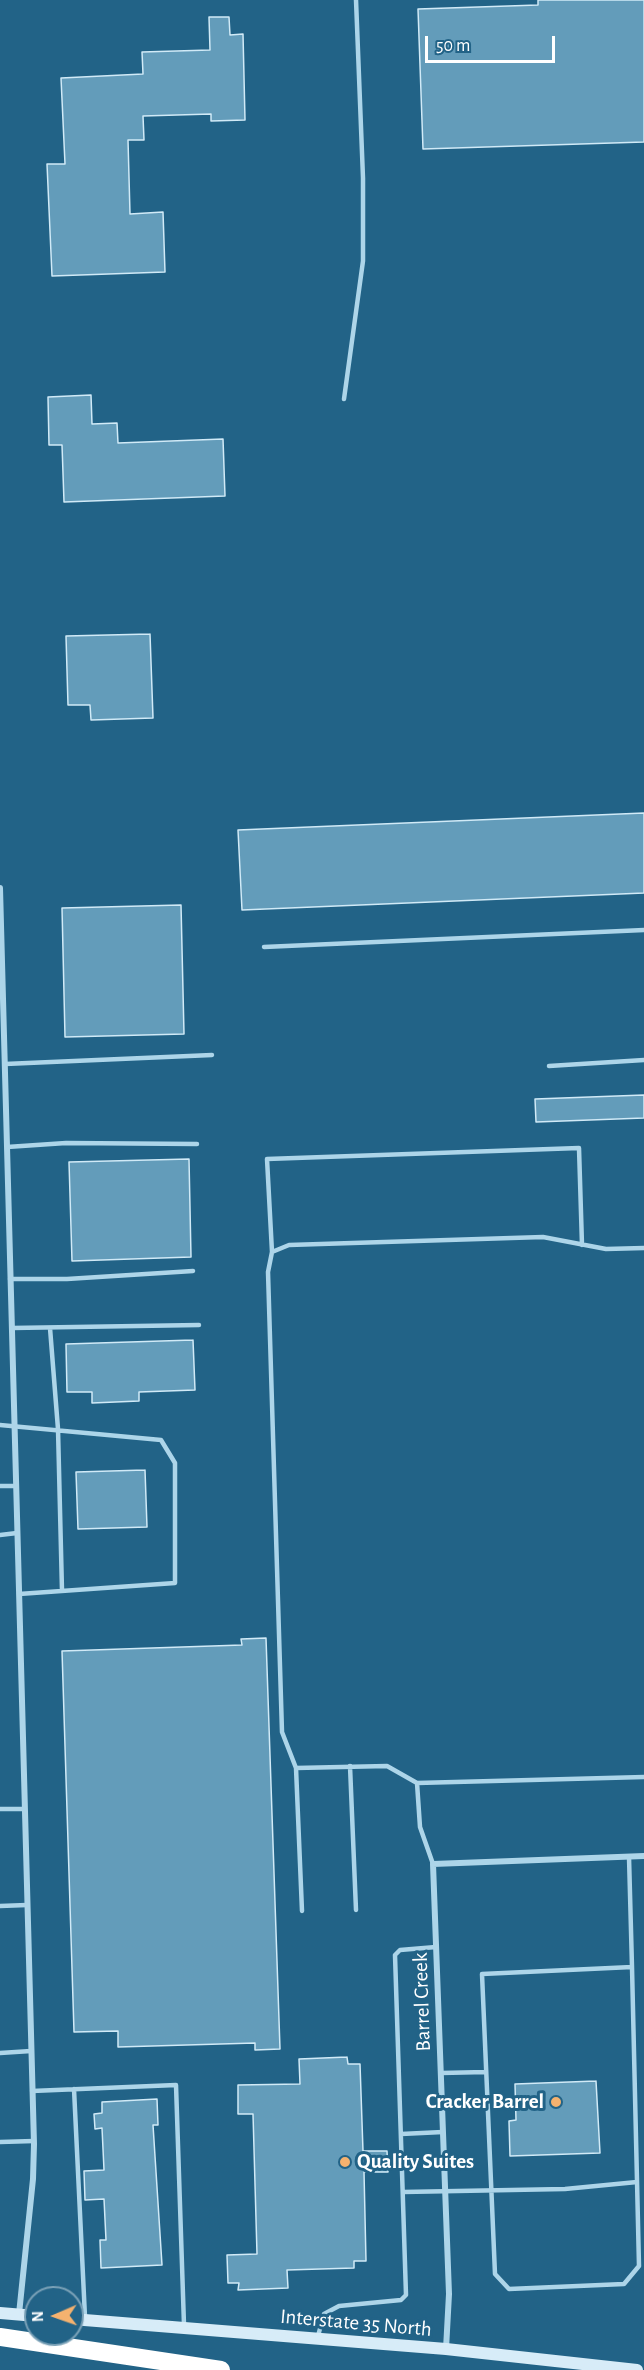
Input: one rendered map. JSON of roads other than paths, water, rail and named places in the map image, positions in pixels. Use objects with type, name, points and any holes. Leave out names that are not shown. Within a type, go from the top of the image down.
[{"type":"highway","points":[[0,2337],[221,2370]]},
{"type":"main road","points":[[0,2313],[24,2315]]},
{"type":"main road","name":"Interstate 35 North","points":[[85,2320],[446,2349],[637,2370]]},
{"type":"street","points":[[0,888],[33,2141],[33,2179],[19,2315]]},
{"type":"street","points":[[433,1864],[644,1856]]},
{"type":"street","name":"Barrel Creek","points":[[433,1864],[449,2294],[446,2349]]},
{"type":"lane","points":[[344,399],[363,261],[363,178],[356,0]]},
{"type":"lane","points":[[264,947],[644,930]]},
{"type":"lane","points":[[4,1064],[212,1055]]},
{"type":"lane","points":[[549,1066],[644,1060]]},
{"type":"lane","points":[[7,1147],[66,1143],[197,1144]]},
{"type":"lane","points":[[302,1911],[296,1768],[282,1732],[268,1272],[272,1252],[267,1159],[579,1148],[582,1245]]},
{"type":"lane","points":[[0,1179],[8,1179]]},
{"type":"lane","points":[[272,1252],[289,1245],[543,1237],[606,1249],[644,1248]]},
{"type":"lane","points":[[10,1279],[67,1280],[193,1271]]},
{"type":"lane","points":[[12,1328],[199,1325]]},
{"type":"lane","points":[[50,1328],[58,1429],[62,1591]]},
{"type":"lane","points":[[0,1425],[161,1440],[175,1463],[175,1583],[19,1594]]},
{"type":"lane","points":[[0,1486],[16,1486]]},
{"type":"lane","points":[[0,1535],[17,1533]]},
{"type":"lane","points":[[350,1766],[356,1910]]},
{"type":"lane","points":[[296,1768],[387,1766],[417,1783],[644,1777]]},
{"type":"lane","points":[[417,1783],[420,1827],[433,1864]]},
{"type":"lane","points":[[0,1809],[24,1809]]},
{"type":"lane","points":[[629,1857],[632,1967],[639,2266],[624,2284],[509,2289],[495,2274],[482,1974],[632,1967]]},
{"type":"lane","points":[[0,1906],[27,1905]]},
{"type":"lane","points":[[317,2339],[324,2314],[339,2306],[405,2298],[395,1955],[400,1950],[436,1947]]},
{"type":"lane","points":[[0,2052],[31,2051]]},
{"type":"lane","points":[[441,2073],[486,2072]]},
{"type":"lane","points":[[32,2091],[176,2085],[184,2328]]},
{"type":"lane","points":[[74,2089],[85,2320]]},
{"type":"lane","points":[[401,2134],[443,2132]]},
{"type":"lane","points":[[0,2142],[33,2141]]},
{"type":"lane","points":[[403,2192],[491,2188],[565,2188],[637,2182]]},
{"type":"place","name":"Cracker Barrel","points":[[556,2102]]},
{"type":"place","name":"Quality Suites","points":[[345,2162]]}]
